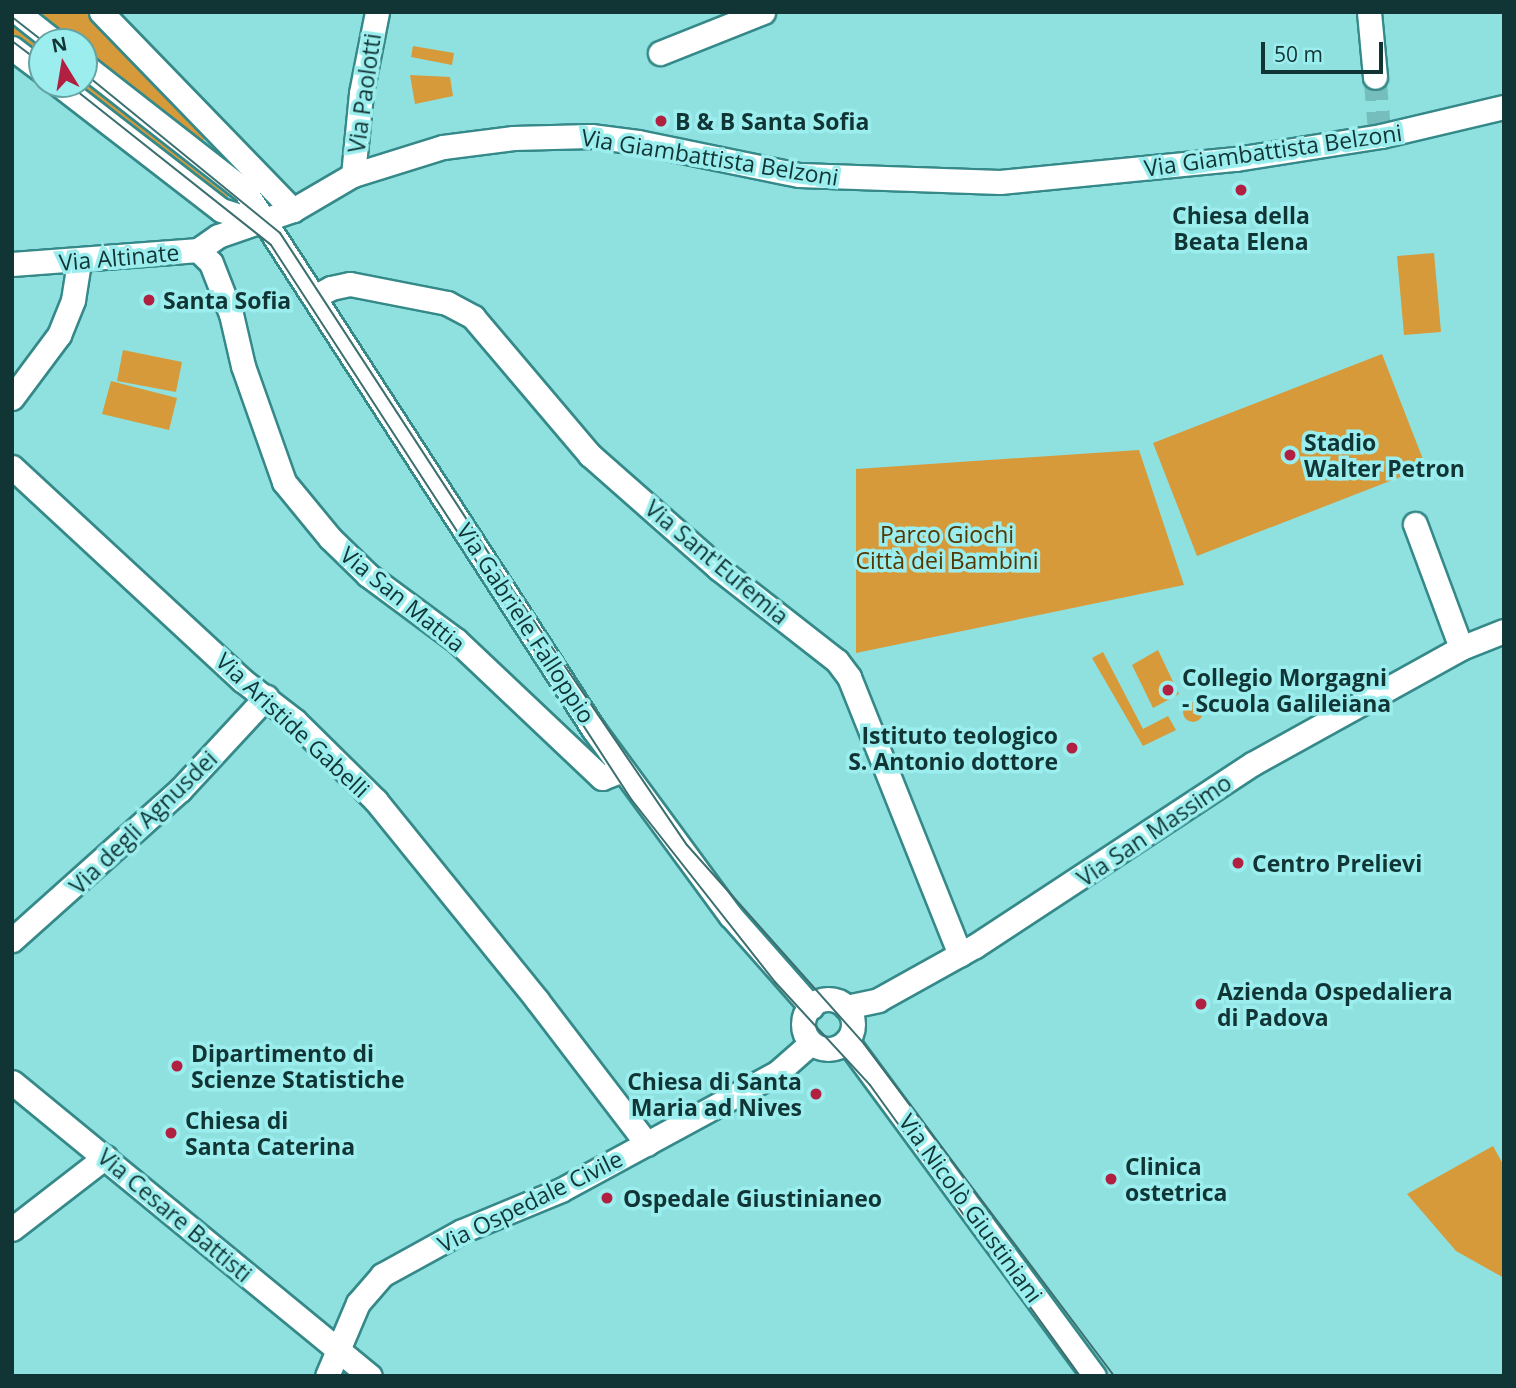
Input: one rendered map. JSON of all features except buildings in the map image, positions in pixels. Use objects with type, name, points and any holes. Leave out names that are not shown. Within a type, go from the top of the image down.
[{"type":"street","points":[[17,12],[37,28]]},
{"type":"street","points":[[101,12],[293,210]]},
{"type":"street","name":"Via Paolotti","points":[[353,175],[361,93],[377,12]]},
{"type":"street","points":[[660,53],[763,12]]},
{"type":"street","points":[[1369,12],[1375,77]]},
{"type":"street","points":[[12,48],[28,60]]},
{"type":"street","name":"Via Gabriele Falloppio","points":[[98,76],[245,191],[262,223],[316,296],[623,770],[730,915],[811,1007]]},
{"type":"street","points":[[76,98],[221,210],[262,223]]},
{"type":"street","name":"Via Giambattista Belzoni","points":[[262,223],[293,210],[353,175],[443,147],[555,136],[638,142],[799,175],[987,181],[1236,159],[1504,107]]},
{"type":"street","name":"Via Altinate","points":[[12,264],[79,262],[198,250],[218,236],[262,223]]},
{"type":"street","name":"Via San Mattia","points":[[198,250],[211,263],[231,314],[243,366],[284,482],[330,538],[368,575],[457,640],[602,778],[623,770]]},
{"type":"street","points":[[12,398],[59,335],[73,300],[79,262]]},
{"type":"street","name":"Via Sant'Eufemia","points":[[316,296],[331,288],[351,284],[447,303],[473,317],[590,455],[718,568],[837,661],[849,677],[960,955]]},
{"type":"street","name":"Via Aristide Gabelli","points":[[12,467],[242,680],[266,696],[376,802],[537,1000],[647,1144]]},
{"type":"street","points":[[1415,524],[1461,648]]},
{"type":"street","name":"Via San Massimo","points":[[846,1007],[878,1000],[960,955],[1252,764],[1461,648],[1504,631]]},
{"type":"street","name":"Via degli Agnusdei","points":[[12,940],[180,790],[266,696]]},
{"type":"street","points":[[826,1000],[846,1007],[853,1020],[847,1041],[828,1049],[811,1043],[803,1025],[811,1007],[826,1000]]},
{"type":"street","name":"Via Nicolò Giustiniani","points":[[847,1041],[1094,1376]]},
{"type":"street","name":"Via Ospedale Civile","points":[[327,1376],[358,1303],[382,1275],[462,1231],[546,1198],[647,1144],[778,1072],[811,1043]]},
{"type":"street","name":"Via Cesare Battisti","points":[[12,1082],[370,1376]]},
{"type":"street","points":[[12,1229],[105,1157]]},
{"type":"green space","points":[[22,12],[92,12],[208,131],[206,138],[192,150],[98,73],[98,28],[42,28]]},
{"type":"green space","points":[[12,26],[28,39],[28,46],[12,33]]},
{"type":"green space","points":[[413,46],[454,53],[452,65],[411,57]]},
{"type":"green space","points":[[410,75],[450,77],[453,96],[415,104]]},
{"type":"green space","points":[[98,93],[228,196],[227,199],[94,98],[98,98]]},
{"type":"green space","points":[[1434,253],[1441,332],[1404,335],[1397,256]]},
{"type":"green space","points":[[123,350],[182,362],[176,392],[117,381]]},
{"type":"green space","name":"Stadio Walter Petron","points":[[1382,354],[1426,467],[1197,556],[1153,443]]},
{"type":"green space","points":[[111,381],[177,398],[169,430],[102,414]]},
{"type":"green space","name":"Parco Giochi Città dei Bambini","points":[[1139,450],[1184,585],[856,653],[856,469]]},
{"type":"green space","points":[[1158,650],[1179,694],[1153,708],[1132,665]]},
{"type":"green space","points":[[1103,652],[1143,729],[1168,716],[1176,730],[1143,746],[1092,658]]},
{"type":"green space","points":[[1193,702],[1200,705],[1203,712],[1200,719],[1193,722],[1186,719],[1183,712],[1186,705]]},
{"type":"green space","points":[[1493,1146],[1504,1166],[1504,1278],[1456,1251],[1407,1194]]},
{"type":"tunnel","points":[[1375,77],[1379,125]]},
{"type":"tram line","points":[[12,17],[28,30]]},
{"type":"tram line","points":[[12,41],[28,53]]},
{"type":"tram line","points":[[98,84],[280,233],[517,596],[687,845],[864,1044],[1114,1376]]},
{"type":"tram line","points":[[86,98],[271,245],[631,799],[775,982],[870,1085],[1080,1376]]},
{"type":"place","name":"B & B Santa Sofia","points":[[661,121]]},
{"type":"place","name":"Chiesa della Beata Elena","points":[[1241,190]]},
{"type":"place","name":"Santa Sofia","points":[[149,300]]},
{"type":"place","name":"Stadio Walter Petron","points":[[1290,455]]},
{"type":"place","name":"Collegio Morgagni - Scuola Galileiana","points":[[1168,690]]},
{"type":"place","name":"Istituto teologico S. Antonio dottore","points":[[1072,748]]},
{"type":"place","name":"Centro Prelievi","points":[[1238,863]]},
{"type":"place","name":"Azienda Ospedaliera di Padova","points":[[1201,1004]]},
{"type":"place","name":"Dipartimento di Scienze Statistiche","points":[[177,1066]]},
{"type":"place","name":"Chiesa di Santa Maria ad Nives","points":[[816,1094]]},
{"type":"place","name":"Chiesa di Santa Caterina","points":[[171,1133]]},
{"type":"place","name":"Clinica ostetrica","points":[[1111,1179]]},
{"type":"place","name":"Ospedale Giustinianeo","points":[[607,1198]]}]
